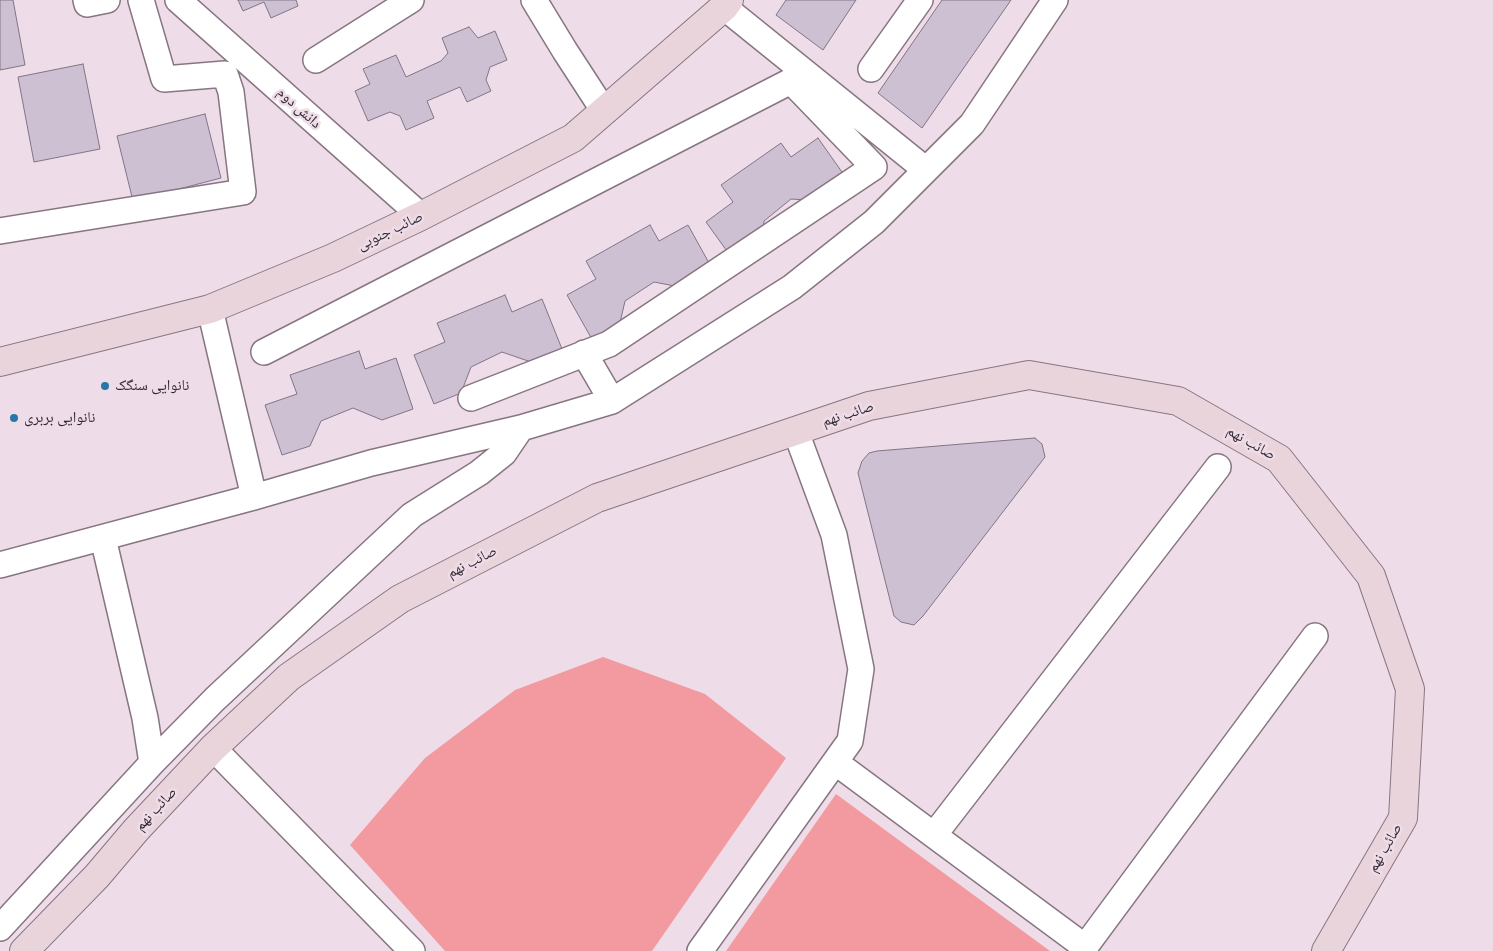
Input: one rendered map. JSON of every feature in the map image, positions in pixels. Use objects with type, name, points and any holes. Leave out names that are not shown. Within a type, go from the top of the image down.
[{"type":"main road","name":"صائب جنوبی","points":[[0,362],[210,309],[334,258],[422,216],[573,138],[726,4]]},
{"type":"main road","name":"صائب نهم","points":[[24,951],[97,876],[136,830],[213,748],[289,676],[400,599],[597,498],[869,406],[1029,376],[1178,401],[1279,459],[1371,576],[1410,690],[1403,818],[1326,951]]},
{"type":"street","points":[[86,0],[87,4],[107,0]]},
{"type":"street","points":[[0,231],[243,192],[231,92],[225,74],[164,79],[141,0]]},
{"type":"street","name":"دانش دوم","points":[[178,0],[422,216]]},
{"type":"street","points":[[316,60],[411,0]]},
{"type":"street","points":[[534,0],[604,111]]},
{"type":"street","points":[[871,70],[920,0]]},
{"type":"street","points":[[0,565],[254,497],[371,463],[521,428],[612,401],[792,287],[874,222],[972,124],[1055,0]]},
{"type":"street","points":[[726,4],[926,170]]},
{"type":"street","points":[[264,352],[791,81],[874,166],[609,344],[471,398]]},
{"type":"street","points":[[210,309],[254,497]]},
{"type":"street","points":[[584,354],[612,401]]},
{"type":"street","points":[[0,928],[152,763],[215,699],[412,515],[479,473],[504,453],[521,428]]},
{"type":"street","points":[[700,951],[850,741],[861,669],[834,535],[796,432]]},
{"type":"street","points":[[934,835],[1218,467]]},
{"type":"street","points":[[103,538],[145,718],[152,763]]},
{"type":"street","points":[[835,762],[1083,949],[1315,636]]},
{"type":"street","points":[[213,748],[412,951]]},
{"type":"shaded area","points":[[603,657],[705,694],[786,758],[652,951],[445,951],[350,845],[425,758],[515,690]]},
{"type":"shaded area","points":[[836,794],[1050,951],[726,951]]},
{"type":"building","points":[[0,0],[13,0],[25,65],[0,70]]},
{"type":"building","points":[[238,0],[296,0],[298,6],[271,18],[264,2],[243,11]]},
{"type":"building","points":[[786,0],[856,0],[823,50],[776,15]]},
{"type":"building","points":[[942,0],[1011,0],[922,128],[878,93]]},
{"type":"building","points":[[469,27],[478,38],[495,31],[507,60],[490,67],[486,80],[491,91],[467,102],[460,87],[427,101],[434,118],[406,130],[400,116],[390,112],[368,121],[355,91],[370,84],[363,69],[396,55],[406,77],[441,61],[448,53],[442,38]]},
{"type":"building","points":[[83,64],[100,149],[34,162],[18,77]]},
{"type":"building","points":[[205,114],[221,178],[133,201],[117,136]]},
{"type":"building","points":[[818,138],[849,182],[822,201],[791,199],[764,221],[761,247],[737,265],[706,222],[733,202],[721,185],[781,143],[791,157]]},
{"type":"building","points":[[650,225],[659,241],[688,225],[714,272],[685,288],[654,282],[625,301],[619,327],[593,341],[567,295],[596,279],[586,261]]},
{"type":"building","points":[[505,295],[512,312],[542,299],[562,349],[531,362],[502,352],[471,367],[461,393],[434,404],[414,355],[445,342],[437,323]]},
{"type":"building","points":[[359,351],[365,369],[396,358],[413,409],[382,420],[353,408],[321,421],[310,446],[282,455],[265,405],[297,394],[290,375]]},
{"type":"building","points":[[1035,438],[1042,444],[1045,457],[923,616],[914,625],[901,622],[894,616],[858,473],[862,461],[869,453],[877,451]]},
{"type":"place","name":"نانوایی سنگک","points":[[105,386]]},
{"type":"place","name":"نانوایی بربری","points":[[14,418]]}]
